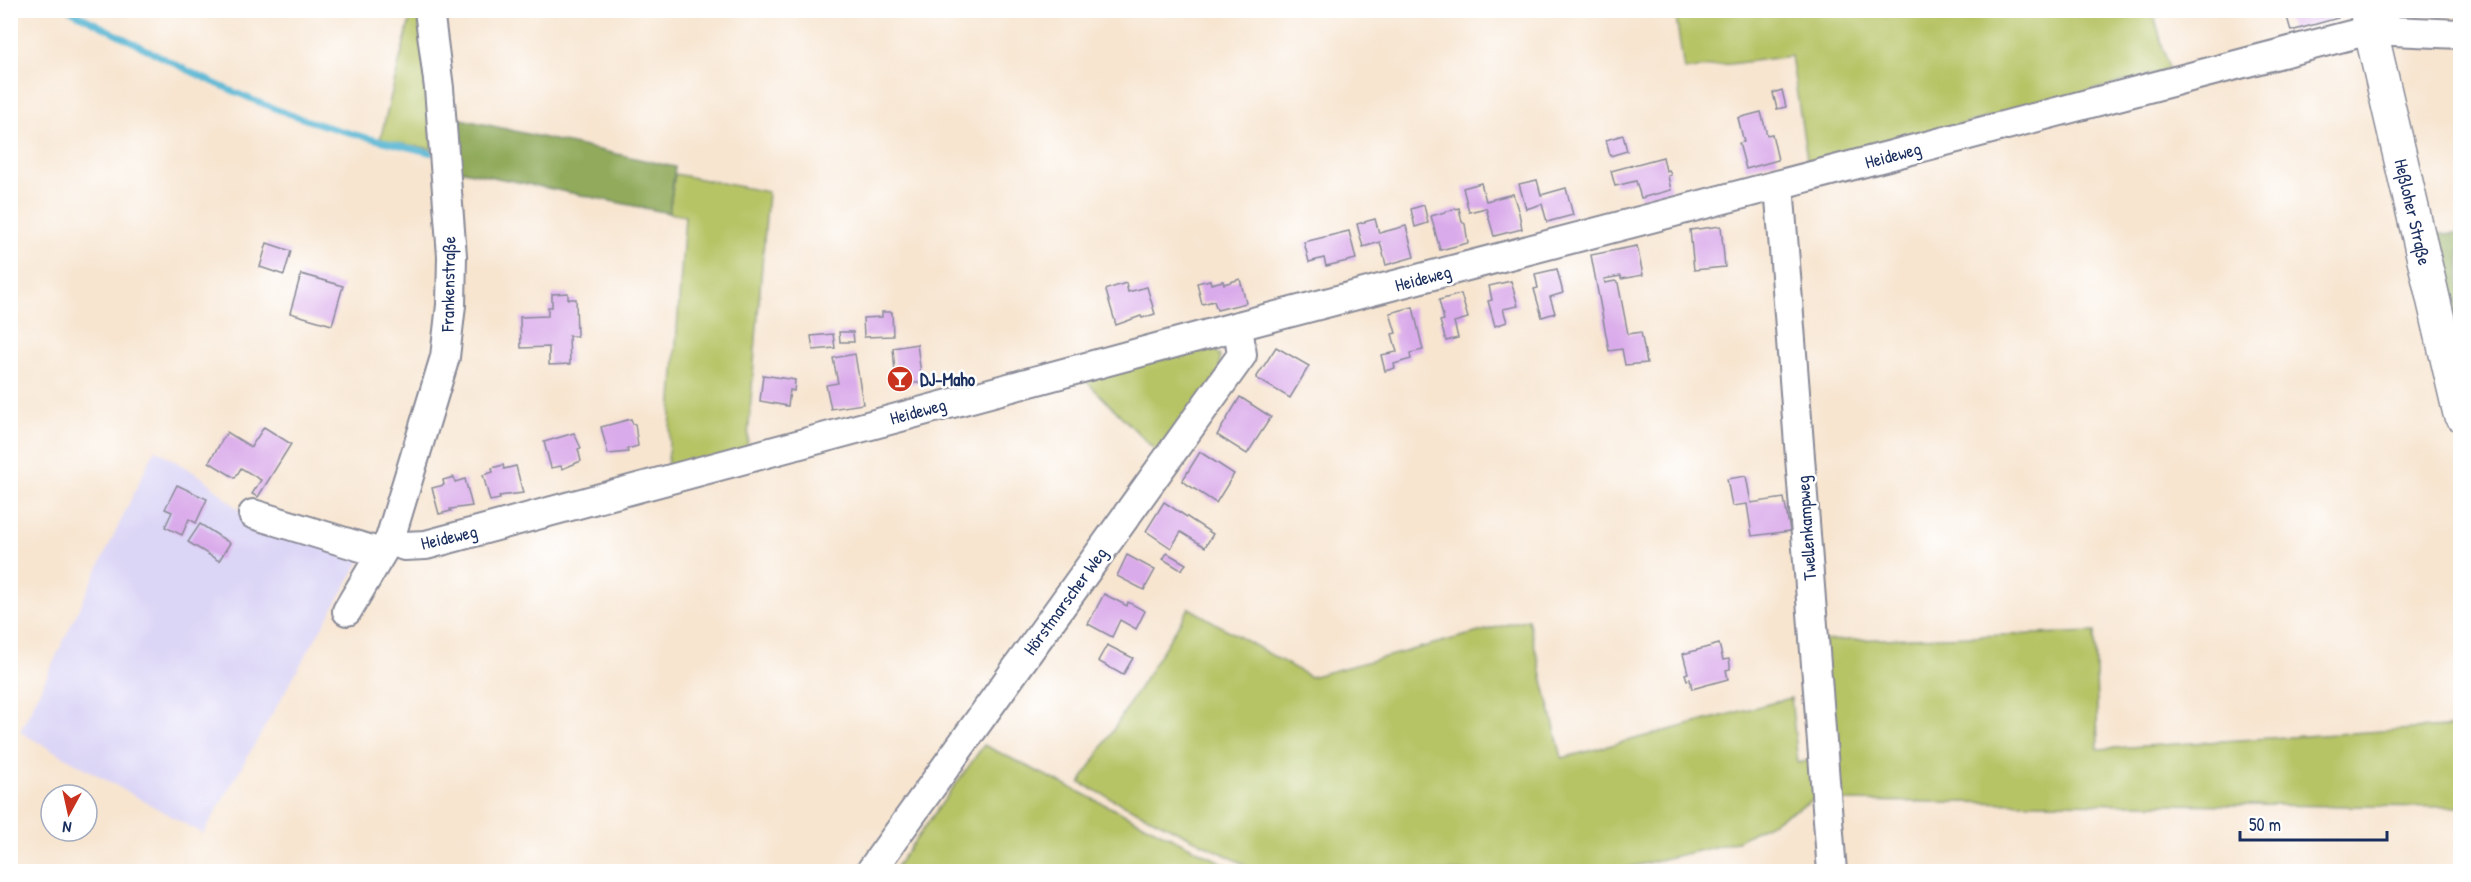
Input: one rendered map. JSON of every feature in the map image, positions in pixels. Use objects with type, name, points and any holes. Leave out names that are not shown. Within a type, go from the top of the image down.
[{"type":"main road","name":"Heßloher Straße","points":[[2368,20],[2460,414]]},
{"type":"street","name":"Frankenstraße","points":[[347,611],[386,546],[445,357],[452,305],[452,256],[439,88],[429,10]]},
{"type":"street","name":"Heideweg","points":[[253,514],[386,546],[426,545],[1238,326],[1779,185],[2368,20],[2460,34]]},
{"type":"street","name":"Twellenkampweg","points":[[1779,185],[1832,872]]},
{"type":"street","name":"Hörstmarscher Weg","points":[[870,872],[1242,356],[1238,326]]},
{"type":"shaded area","points":[[155,449],[205,479],[251,521],[363,556],[203,834],[20,732]]},
{"type":"green space","points":[[412,11],[418,11],[433,149],[380,140]]},
{"type":"green space","points":[[1675,11],[2153,11],[2169,70],[1808,165],[1791,56],[1684,70]]},
{"type":"green space","points":[[448,116],[675,167],[669,213],[454,169]]},
{"type":"green space","points":[[675,174],[768,192],[747,449],[667,471],[685,216],[669,213]]},
{"type":"green space","points":[[2460,233],[2460,346],[2435,234]]},
{"type":"green space","points":[[1211,348],[1220,355],[1220,372],[1159,454],[1083,378]]},
{"type":"green space","points":[[1189,608],[1310,677],[1528,619],[1562,758],[1791,698],[1798,763],[1814,759],[1817,798],[1735,842],[1613,871],[1240,872],[1246,865],[1080,783]]},
{"type":"green space","points":[[2095,632],[2098,749],[2460,726],[2460,807],[1833,801],[1819,641]]},
{"type":"green space","points":[[984,745],[1239,871],[893,871]]},
{"type":"building","points":[[2285,10],[2336,10],[2338,18],[2291,31]]},
{"type":"building","points":[[1782,90],[1786,107],[1777,109],[1773,93]]},
{"type":"building","points":[[1761,112],[1767,135],[1772,134],[1778,160],[1746,169],[1739,143],[1744,142],[1738,118]]},
{"type":"building","points":[[1623,135],[1627,151],[1610,156],[1606,140]]},
{"type":"building","points":[[1663,157],[1666,171],[1669,170],[1671,175],[1668,176],[1671,190],[1641,198],[1636,181],[1615,186],[1611,171]]},
{"type":"building","points":[[1537,180],[1541,195],[1566,188],[1573,215],[1547,222],[1542,204],[1526,209],[1519,184]]},
{"type":"building","points":[[1481,183],[1486,201],[1513,194],[1522,229],[1494,236],[1486,208],[1469,212],[1463,188]]},
{"type":"building","points":[[1424,205],[1428,223],[1415,227],[1411,209]]},
{"type":"building","points":[[1459,208],[1462,222],[1465,224],[1468,243],[1440,250],[1431,216]]},
{"type":"building","points":[[1375,219],[1379,233],[1406,226],[1414,257],[1386,265],[1380,242],[1363,247],[1357,224]]},
{"type":"building","points":[[1721,226],[1725,267],[1694,270],[1690,230]]},
{"type":"building","points":[[1349,231],[1356,259],[1326,266],[1324,258],[1309,262],[1304,242]]},
{"type":"building","points":[[267,243],[291,251],[284,275],[260,267]]},
{"type":"building","points":[[1637,246],[1643,275],[1604,279],[1605,283],[1615,281],[1618,283],[1628,334],[1641,332],[1647,363],[1625,365],[1622,349],[1609,351],[1591,255]]},
{"type":"building","points":[[1557,269],[1563,293],[1550,297],[1555,313],[1542,317],[1534,289],[1538,288],[1535,274]]},
{"type":"building","points":[[301,274],[343,286],[332,325],[290,313]]},
{"type":"building","points":[[1240,279],[1246,303],[1217,310],[1214,301],[1202,304],[1197,283],[1210,280],[1211,284],[1223,281],[1224,284]]},
{"type":"building","points":[[1511,281],[1518,306],[1503,309],[1507,322],[1495,326],[1488,301],[1492,300],[1489,286]]},
{"type":"building","points":[[1126,283],[1128,292],[1147,287],[1155,314],[1142,318],[1141,316],[1116,325],[1106,291]]},
{"type":"building","points":[[568,293],[568,299],[576,299],[577,336],[569,336],[570,364],[549,365],[549,347],[521,348],[520,317],[548,316],[548,307],[552,307],[552,294]]},
{"type":"building","points":[[1461,294],[1468,318],[1454,322],[1458,338],[1446,341],[1440,321],[1444,320],[1439,300]]},
{"type":"building","points":[[1413,307],[1423,350],[1410,353],[1411,359],[1394,364],[1395,368],[1385,371],[1381,355],[1397,352],[1392,334],[1396,333],[1390,313]]},
{"type":"building","points":[[882,312],[892,312],[893,336],[864,337],[863,318],[882,317]]},
{"type":"building","points":[[839,332],[853,332],[854,342],[840,342]]},
{"type":"building","points":[[833,334],[835,348],[813,350],[811,336]]},
{"type":"building","points":[[917,344],[922,382],[896,385],[893,348]]},
{"type":"building","points":[[1276,347],[1309,366],[1290,398],[1256,378]]},
{"type":"building","points":[[855,354],[863,404],[831,409],[826,385],[838,383],[833,358]]},
{"type":"building","points":[[763,375],[795,380],[794,391],[790,390],[788,406],[760,401]]},
{"type":"building","points":[[1240,397],[1271,417],[1247,454],[1217,435]]},
{"type":"building","points":[[631,419],[635,424],[638,446],[627,449],[628,452],[608,454],[601,427]]},
{"type":"building","points":[[264,427],[291,444],[258,497],[252,494],[261,480],[241,468],[235,478],[209,462],[227,432],[251,447]]},
{"type":"building","points":[[574,433],[581,448],[578,449],[581,461],[562,469],[561,466],[551,468],[544,442]]},
{"type":"building","points":[[1200,452],[1234,474],[1216,503],[1182,481]]},
{"type":"building","points":[[503,465],[504,469],[516,466],[523,493],[499,496],[500,499],[490,501],[483,475],[493,472],[492,468]]},
{"type":"building","points":[[1746,476],[1751,503],[1784,498],[1790,531],[1752,536],[1747,504],[1732,506],[1727,479]]},
{"type":"building","points":[[454,477],[455,482],[465,479],[472,506],[450,509],[451,511],[439,514],[432,488],[444,485],[443,480]]},
{"type":"building","points":[[177,485],[207,499],[196,523],[189,519],[182,535],[165,527],[172,512],[165,509]]},
{"type":"building","points":[[1164,502],[1213,534],[1205,547],[1181,532],[1171,548],[1146,531]]},
{"type":"building","points":[[200,524],[230,543],[219,561],[188,542]]},
{"type":"building","points":[[1167,553],[1186,564],[1181,570],[1163,559]]},
{"type":"building","points":[[1127,555],[1155,570],[1144,590],[1117,576]]},
{"type":"building","points":[[1104,594],[1127,606],[1128,602],[1145,611],[1136,629],[1120,620],[1112,637],[1088,624]]},
{"type":"building","points":[[1719,644],[1723,660],[1729,659],[1730,669],[1726,670],[1728,679],[1692,689],[1690,679],[1687,680],[1685,674],[1688,673],[1683,654]]},
{"type":"building","points":[[1107,645],[1133,658],[1123,675],[1098,661]]},
{"type":"waterway","points":[[69,10],[197,75],[276,109],[333,128],[431,153]]},
{"type":"place","name":"DJ-Maho","points":[[900,379]]}]
